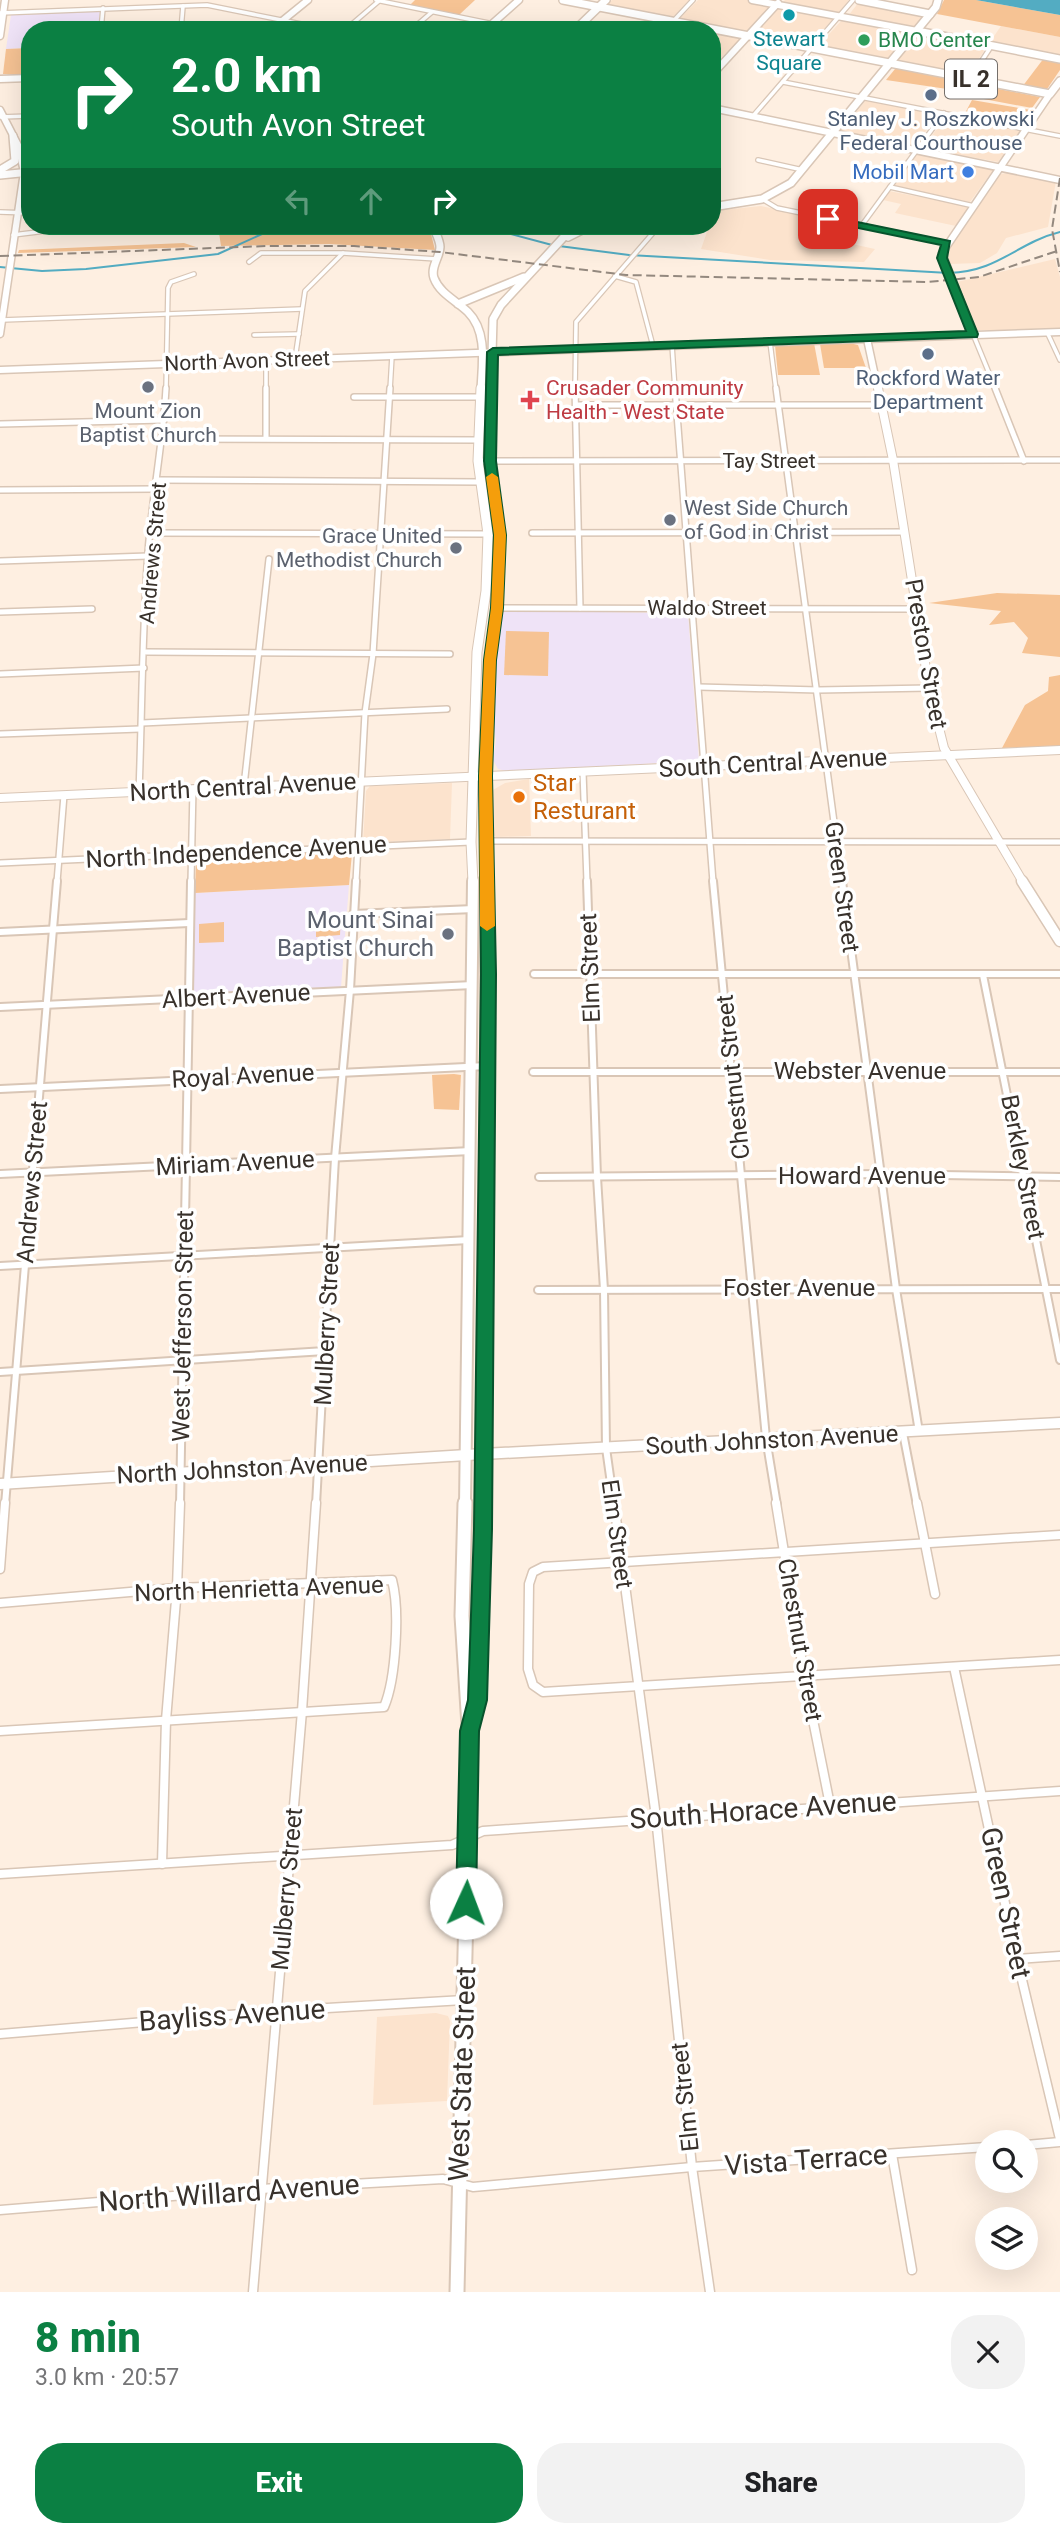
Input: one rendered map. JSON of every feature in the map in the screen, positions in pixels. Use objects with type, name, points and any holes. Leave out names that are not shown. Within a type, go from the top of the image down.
[{"type":"main road","name":"IL 2","points":[[563,0],[673,21]]},
{"type":"main road","points":[[584,21],[606,0]]},
{"type":"main road","points":[[859,0],[930,14]]},
{"type":"main road","points":[[721,206],[762,199],[779,192],[803,170],[891,64],[939,0]]},
{"type":"main road","name":"IL 2","points":[[721,31],[1050,94]]},
{"type":"main road","name":"IL 2","points":[[917,31],[1060,59]]},
{"type":"main road","points":[[1050,94],[1060,81]]},
{"type":"main road","points":[[0,173],[15,161],[13,136]]},
{"type":"main road","points":[[0,173],[21,171]]},
{"type":"main road","points":[[0,173],[19,183],[21,179]]},
{"type":"main road","points":[[435,235],[439,255]]},
{"type":"main road","name":"West State Street","points":[[470,1731],[477,1700],[483,1454],[488,974],[485,776],[491,638],[497,608],[500,535],[490,461],[495,313],[566,235]]},
{"type":"main road","points":[[558,244],[574,235]]},
{"type":"main road","name":"West State Street","points":[[439,255],[433,270],[434,278],[446,295],[480,327],[482,352],[478,461],[488,534],[486,591],[477,652],[471,842],[474,909],[467,1455],[462,1616],[470,1731],[457,2292]]},
{"type":"main road","points":[[458,304],[530,274]]},
{"type":"street","points":[[0,36],[1,13],[5,0]]},
{"type":"street","points":[[157,0],[157,6]]},
{"type":"street","points":[[284,20],[308,0]]},
{"type":"street","points":[[355,21],[377,0],[477,21]]},
{"type":"street","points":[[404,5],[410,0]]},
{"type":"street","points":[[495,21],[519,0]]},
{"type":"street","points":[[673,21],[693,0]]},
{"type":"street","points":[[752,0],[779,2],[917,31]]},
{"type":"street","points":[[752,117],[853,0]]},
{"type":"street","points":[[721,62],[779,2]]},
{"type":"street","points":[[1,13],[207,5],[289,21]]},
{"type":"street","points":[[182,21],[183,6]]},
{"type":"street","points":[[102,21],[103,8]]},
{"type":"street","points":[[422,21],[432,12]]},
{"type":"street","points":[[970,79],[992,45]]},
{"type":"street","points":[[0,79],[21,78]]},
{"type":"street","points":[[783,82],[1060,136]]},
{"type":"street","points":[[1024,461],[945,267],[942,253],[1050,94]]},
{"type":"street","points":[[0,110],[21,156]]},
{"type":"street","points":[[721,110],[1060,180]]},
{"type":"street","points":[[862,225],[944,113]]},
{"type":"street","points":[[2,117],[21,116]]},
{"type":"street","points":[[758,160],[803,170]]},
{"type":"street","points":[[0,334],[21,179]]},
{"type":"street","points":[[890,187],[974,206]]},
{"type":"street","points":[[762,199],[777,208],[947,243]]},
{"type":"street","points":[[0,212],[21,212]]},
{"type":"street","points":[[13,235],[21,234]]},
{"type":"street","points":[[580,608],[576,322],[651,235]]},
{"type":"street","points":[[250,262],[261,253],[439,255]]},
{"type":"street","points":[[295,359],[305,291],[343,254]]},
{"type":"street","name":"Andrews Street","points":[[139,792],[148,556],[163,439],[169,284],[194,274]]},
{"type":"street","points":[[615,276],[636,282],[653,346]]},
{"type":"street","points":[[2,320],[302,309]]},
{"type":"street","points":[[1047,332],[1060,359]]},
{"type":"street","name":"North Avon Street","points":[[0,370],[1060,332]]},
{"type":"street","points":[[254,335],[299,334]]},
{"type":"street","name":"Preston Street","points":[[867,339],[893,460],[929,688],[944,748],[997,842],[1060,941]]},
{"type":"street","name":"Green Street","points":[[770,342],[895,1289],[919,1432]]},
{"type":"street","name":"Chestnut Street","points":[[672,345],[683,461],[709,841],[766,1438],[804,1675],[830,1805]]},
{"type":"street","name":"Mulberry Street","points":[[253,2292],[303,1711],[335,1158],[350,990],[365,713],[373,654],[389,439],[392,356]]},
{"type":"street","points":[[266,360],[266,439]]},
{"type":"street","points":[[354,397],[480,397]]},
{"type":"street","points":[[576,405],[882,405]]},
{"type":"street","points":[[0,424],[164,420]]},
{"type":"street","points":[[163,439],[479,440]]},
{"type":"street","name":"Tay Street","points":[[478,461],[1060,460]]},
{"type":"street","points":[[158,481],[480,482]]},
{"type":"street","points":[[0,490],[155,489]]},
{"type":"street","points":[[532,533],[905,532]]},
{"type":"street","points":[[151,533],[488,534]]},
{"type":"street","points":[[0,561],[148,556]]},
{"type":"street","points":[[244,786],[269,559]]},
{"type":"street","name":"Waldo Street","points":[[497,608],[917,609]]},
{"type":"street","points":[[0,612],[92,609]]},
{"type":"street","points":[[146,653],[450,654]]},
{"type":"street","points":[[0,674],[144,668]]},
{"type":"street","points":[[699,688],[929,688]]},
{"type":"street","points":[[0,734],[250,717],[447,709]]},
{"type":"street","name":"South Central Avenue","points":[[485,776],[1057,750]]},
{"type":"street","name":"Elm Street","points":[[583,772],[597,1177],[604,1290],[606,1448],[656,1817],[692,2167],[710,2292]]},
{"type":"street","name":"North Central Avenue","points":[[0,798],[485,776]]},
{"type":"street","name":"West Jefferson Street","points":[[162,1864],[166,1720],[177,1588],[181,1472],[193,789]]},
{"type":"street","name":"Andrews Street","points":[[0,1569],[4,1484],[26,1265],[64,795]]},
{"type":"street","points":[[486,841],[1060,842]]},
{"type":"street","name":"North Independence Avenue","points":[[0,863],[471,842]]},
{"type":"street","points":[[353,914],[474,909]]},
{"type":"street","points":[[0,932],[189,923]]},
{"type":"street","points":[[534,974],[1060,974]]},
{"type":"street","name":"Berkley Street","points":[[983,975],[1060,1360]]},
{"type":"street","name":"Albert Avenue","points":[[0,1007],[473,985]]},
{"type":"street","name":"Royal Avenue","points":[[0,1088],[487,1066]]},
{"type":"street","name":"Webster Avenue","points":[[533,1072],[1060,1072]]},
{"type":"street","name":"Miriam Avenue","points":[[0,1174],[471,1151]]},
{"type":"street","name":"Howard Avenue","points":[[539,1177],[881,1174],[1060,1177]]},
{"type":"street","points":[[0,1266],[470,1240]]},
{"type":"street","name":"Foster Avenue","points":[[538,1290],[1060,1289]]},
{"type":"street","points":[[0,1372],[324,1351]]},
{"type":"street","name":"South Johnston Avenue","points":[[483,1454],[1060,1423]]},
{"type":"street","points":[[903,1433],[935,1594]]},
{"type":"street","name":"North Johnston Avenue","points":[[4,1484],[483,1454]]},
{"type":"street","points":[[1060,1535],[543,1567],[533,1572],[529,1584],[528,1669],[533,1685],[543,1692],[1060,1660]]},
{"type":"street","name":"North Henrietta Avenue","points":[[0,1603],[177,1588],[392,1580],[396,1595],[394,1665],[392,1688],[384,1707],[303,1711]]},
{"type":"street","name":"Green Street","points":[[954,1667],[1017,1959],[1057,2112],[1060,2141]]},
{"type":"street","points":[[0,1731],[303,1711]]},
{"type":"street","name":"South Horace Avenue","points":[[0,1874],[452,1844],[483,1831],[656,1817],[1060,1791]]},
{"type":"street","points":[[1017,1959],[1060,1956]]},
{"type":"street","name":"Bayliss Avenue","points":[[0,2034],[276,2011],[464,2000]]},
{"type":"street","points":[[1038,2144],[1060,2141]]},
{"type":"street","name":"Vista Terrace","points":[[458,2182],[473,2187],[692,2167],[975,2148]]},
{"type":"street","points":[[892,2154],[912,2270]]},
{"type":"street","name":"North Willard Avenue","points":[[0,2210],[260,2189],[443,2179],[458,2182]]},
{"type":"shaded area","points":[[415,0],[475,0],[459,15],[410,5]]},
{"type":"shaded area","points":[[612,0],[689,0],[672,18],[606,5]]},
{"type":"shaded area","points":[[698,0],[747,0],[772,6],[745,33],[721,28],[721,21],[679,19]]},
{"type":"shaded area","points":[[785,0],[848,1],[838,14],[782,3]]},
{"type":"shaded area","points":[[944,0],[976,0],[1060,15],[1060,37],[937,14]]},
{"type":"shaded area","points":[[859,2],[924,15],[914,27],[848,16]]},
{"type":"shaded area","points":[[778,7],[834,18],[809,45],[755,34]]},
{"type":"shaded area","points":[[100,11],[99,21],[21,21],[21,48],[6,49],[11,15]]},
{"type":"shaded area","name":"BMO Center","points":[[843,19],[910,32],[888,60],[818,46]]},
{"type":"shaded area","points":[[1001,26],[1060,37],[1060,56],[990,42]]},
{"type":"shaded area","points":[[721,33],[741,38],[721,58]]},
{"type":"shaded area","points":[[920,34],[986,48],[968,75],[897,61]]},
{"type":"shaded area","points":[[21,48],[21,75],[3,74],[6,49]]},
{"type":"shaded area","points":[[1044,58],[1060,62],[1060,70],[1045,92],[1022,87]]},
{"type":"shaded area","points":[[895,69],[959,81],[954,90],[886,80]]},
{"type":"shaded area","points":[[973,84],[1040,97],[1032,108],[973,97],[975,94],[967,92]]},
{"type":"shaded area","points":[[866,100],[938,116],[914,146],[841,131]]},
{"type":"shaded area","points":[[972,100],[1031,110],[1023,120],[974,111],[972,113],[1022,123],[1019,127],[952,113],[964,115]]},
{"type":"shaded area","points":[[946,116],[1019,133],[998,162],[923,148]]},
{"type":"shaded area","points":[[916,155],[993,170],[970,202],[893,186]]},
{"type":"shaded area","points":[[1012,172],[1056,181],[1048,227],[1006,238],[997,253],[980,263],[949,264],[946,255],[948,251],[997,178],[1001,174]]},
{"type":"shaded area","points":[[889,191],[968,208],[956,226],[895,213],[901,204],[883,200]]},
{"type":"shaded area","points":[[761,206],[827,220],[815,236],[875,249],[864,262],[770,260],[701,249],[706,235],[721,235],[721,210]]},
{"type":"shaded area","points":[[219,235],[431,235],[435,250],[329,244],[221,246]]},
{"type":"shaded area","points":[[184,243],[196,247],[18,253],[19,250]]},
{"type":"shaded area","points":[[1055,259],[1060,277],[1060,330],[976,330],[957,282]]},
{"type":"shaded area","points":[[814,343],[820,375],[778,375],[775,345]]},
{"type":"shaded area","points":[[820,344],[858,345],[866,368],[824,368]]},
{"type":"shaded area","points":[[997,593],[1060,595],[1060,657],[1022,653],[1028,638],[1014,622],[989,625],[1001,611],[929,603]]},
{"type":"shaded area","points":[[507,611],[688,613],[699,761],[506,771],[498,769],[493,760],[496,740],[493,721],[495,643],[500,614]]},
{"type":"shaded area","points":[[506,631],[549,632],[548,676],[504,675]]},
{"type":"shaded area","points":[[1060,675],[1060,746],[1002,748],[1025,705],[1048,691],[1049,677]]},
{"type":"shaded area","points":[[529,779],[531,836],[496,837],[491,833],[493,790],[505,783]]},
{"type":"shaded area","points":[[452,783],[450,839],[363,843],[366,791],[370,786]]},
{"type":"shaded area","points":[[343,851],[352,853],[349,885],[195,893],[196,860],[200,857]]},
{"type":"shaded area","points":[[349,885],[341,987],[192,993],[195,893]]},
{"type":"shaded area","points":[[341,915],[340,935],[316,937],[316,917]]},
{"type":"shaded area","points":[[224,922],[224,942],[199,943],[199,924]]},
{"type":"shaded area","points":[[432,1075],[461,1075],[459,1110],[434,1109]]},
{"type":"shaded area","points":[[436,2013],[448,2016],[450,2021],[447,2101],[373,2105],[377,2017]]},
{"type":"water","points":[[976,0],[1060,0],[1060,15]]},
{"type":"waterway","points":[[559,246],[629,255],[949,273],[982,267],[1060,232]]},
{"type":"waterway","points":[[0,267],[42,271],[86,269],[218,254],[260,235]]},
{"type":"waterway","points":[[515,235],[552,245]]},
{"type":"railway","points":[[1056,251],[1052,229],[1060,178]]},
{"type":"railway","points":[[0,256],[267,246],[354,246],[440,252],[626,275],[928,282],[979,277],[1056,251]]},
{"type":"railway","points":[[1056,251],[1060,250]]},
{"type":"railway","points":[[1056,251],[1060,272]]},
{"type":"slow traffic","points":[[487,926],[485,776],[491,638],[497,608],[500,535],[492,477]]},
{"type":"place","name":"Stewart Square","points":[[789,15]]},
{"type":"place","name":"BMO Center","points":[[864,40]]},
{"type":"place","name":"Stanley J. Roszkowski Federal Courthouse","points":[[931,95]]},
{"type":"place","name":"Mobil Mart","points":[[968,172]]},
{"type":"place","name":"Rockford Water Department","points":[[928,354]]},
{"type":"place","name":"Mount Zion Baptist Church","points":[[148,387]]},
{"type":"place","name":"Crusader Community Health - West State","points":[[530,400]]},
{"type":"place","name":"West Side Church of God in Christ","points":[[670,520]]},
{"type":"place","name":"Grace United Methodist Church","points":[[456,548]]},
{"type":"place","name":"Star Resturant","points":[[519,797]]},
{"type":"place","name":"Mount Sinai Baptist Church","points":[[448,934]]},
{"type":"route","points":[[466,1903],[470,1731],[477,1700],[483,1529],[488,974],[485,776],[491,638],[497,608],[500,535],[490,461],[493,352],[973,334],[942,258],[947,243],[828,219]]}]
